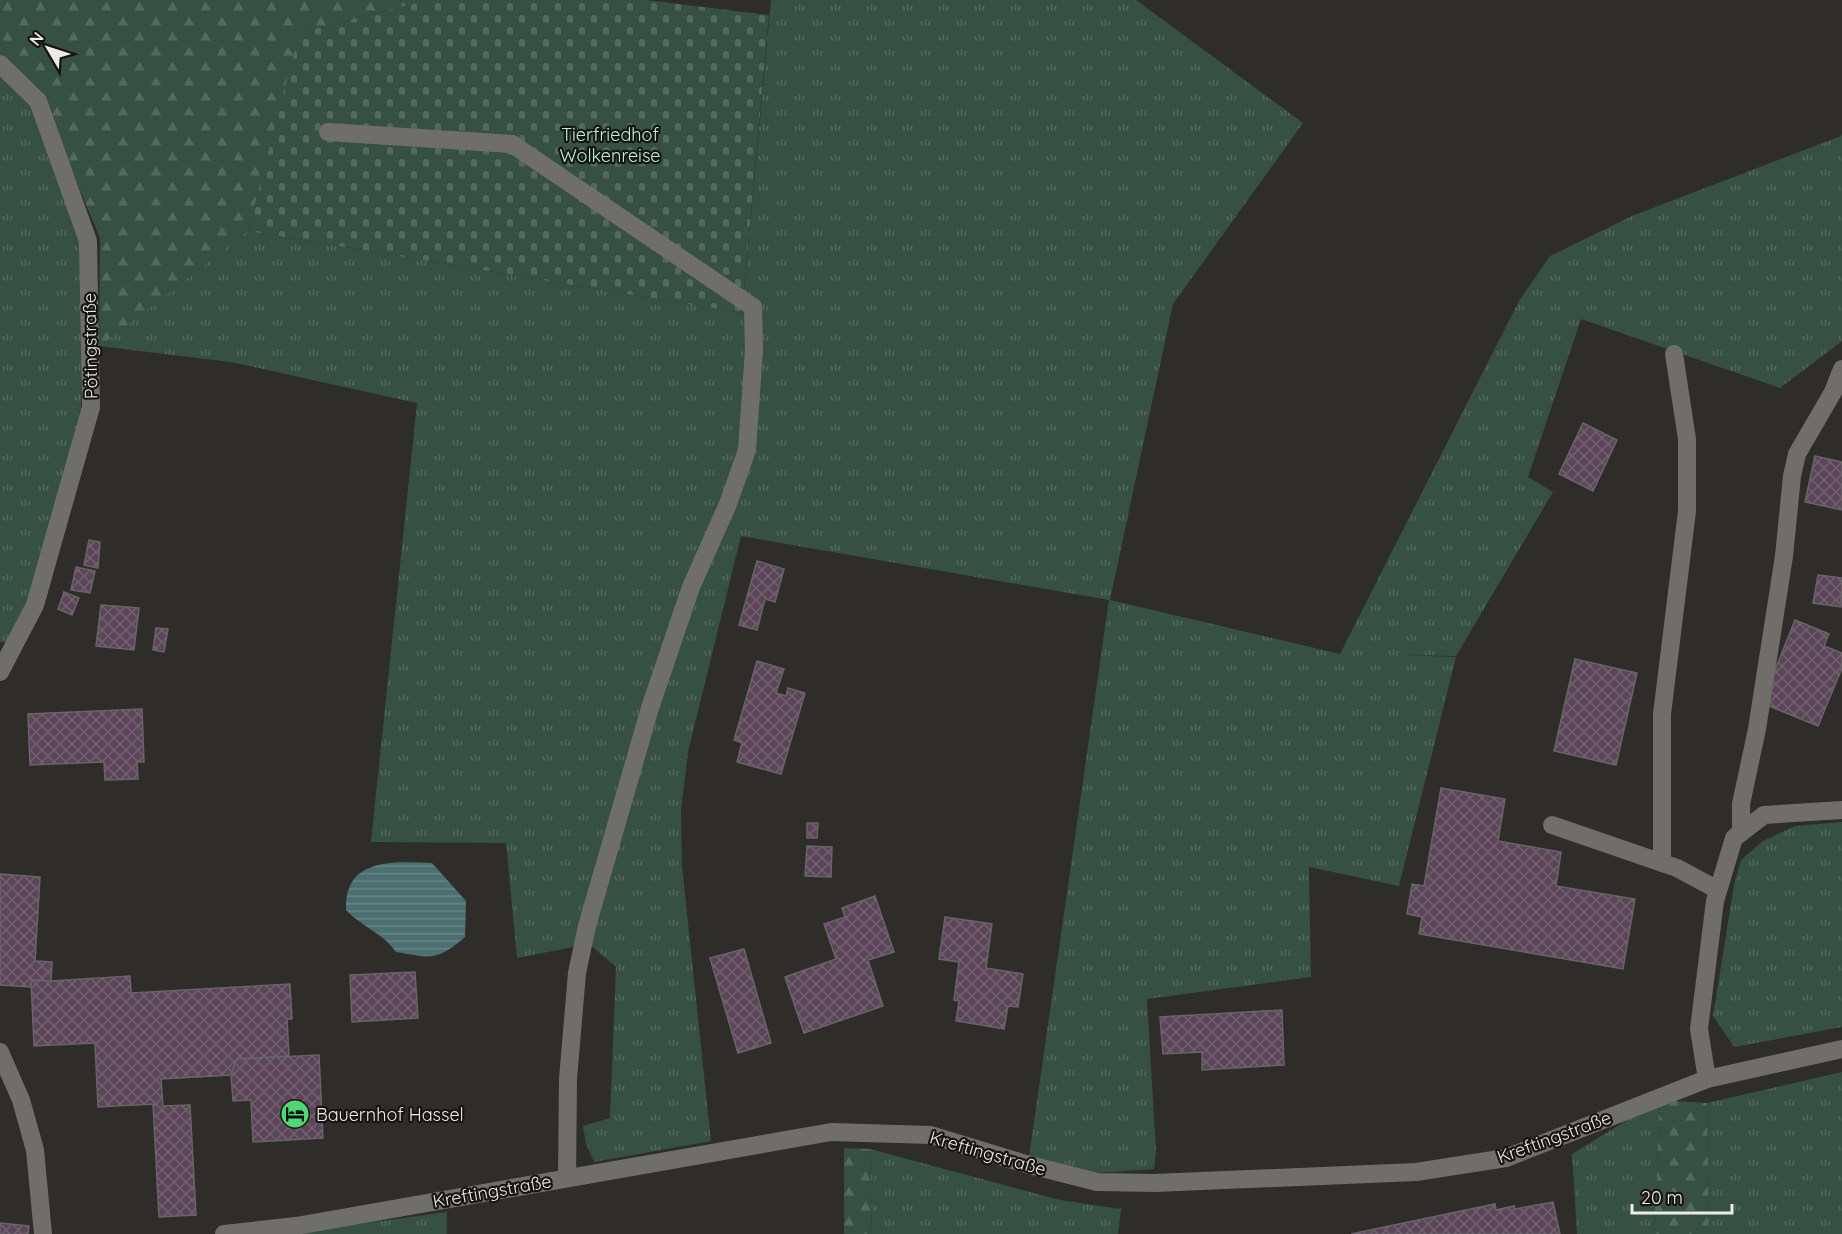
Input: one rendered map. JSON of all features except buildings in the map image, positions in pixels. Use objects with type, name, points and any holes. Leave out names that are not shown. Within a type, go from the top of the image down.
[{"type":"street","name":"Pötingstraße","points":[[0,64],[38,101],[88,241],[91,407],[35,604],[0,672]]},
{"type":"street","points":[[328,132],[512,144],[753,307],[754,350],[747,450],[728,504],[691,587],[665,664],[587,926],[577,973],[568,1079],[567,1178]]},
{"type":"street","points":[[1662,863],[1662,714],[1687,511],[1687,439],[1674,354]]},
{"type":"street","points":[[1741,832],[1741,804],[1757,729],[1797,454],[1833,392],[1842,369]]},
{"type":"street","points":[[1707,1079],[1699,1029],[1718,890],[1734,838],[1764,815],[1842,810]]},
{"type":"street","points":[[1552,825],[1662,863],[1718,890]]},
{"type":"street","name":"Kreftingstraße","points":[[224,1234],[296,1226],[831,1132],[931,1134],[1026,1164],[1097,1182],[1155,1183],[1416,1172],[1506,1158],[1707,1079],[1842,1049]]},
{"type":"street","points":[[0,1052],[21,1100],[35,1150],[43,1234]]},
{"type":"green space","points":[[0,0],[429,0],[300,33],[248,231],[99,347],[100,238],[41,97],[0,57]]},
{"type":"green space","name":"Tierfriedhof Wolkenreise","points":[[429,0],[646,0],[769,15],[742,313],[248,231],[299,33]]},
{"type":"green space","points":[[771,0],[1136,0],[1303,123],[1173,304],[1110,600],[1340,654],[1519,301],[1550,256],[1632,216],[1841,136],[1842,133],[1842,341],[1780,388],[1581,319],[1528,477],[1553,492],[1456,656],[1400,655],[1456,657],[1399,886],[1309,867],[1311,977],[1147,999],[1156,1151],[1154,1169],[1096,1173],[1029,1157],[1109,600],[741,536],[688,752],[681,810],[682,866],[711,1141],[594,1162],[586,1144],[583,1126],[610,1118],[616,967],[589,944],[517,958],[506,843],[371,842],[417,403],[231,362],[98,346],[248,231],[742,313]]},
{"type":"green space","points":[[0,73],[32,105],[83,243],[81,408],[30,600],[11,643],[0,642]]},
{"type":"green space","points":[[1842,822],[1842,1027],[1734,1047],[1713,1016],[1734,885],[1741,860],[1763,841],[1795,826]]},
{"type":"green space","points":[[1842,1072],[1842,1234],[1709,1234],[1707,1103]]},
{"type":"green space","points":[[1660,1100],[1654,1234],[1577,1234],[1572,1154]]},
{"type":"green space","points":[[1660,1100],[1707,1103],[1709,1234],[1654,1234]]},
{"type":"green space","points":[[844,1148],[870,1149],[872,1234],[844,1234]]},
{"type":"green space","points":[[870,1149],[1060,1200],[1121,1209],[1118,1234],[872,1234]]},
{"type":"green space","points":[[447,1212],[447,1234],[285,1234]]},
{"type":"water","points":[[387,863],[432,863],[466,901],[465,937],[440,954],[418,956],[396,952],[391,945],[346,910],[347,893],[353,880],[362,872],[373,866]]},
{"type":"place","name":"Bauernhof Hassel","points":[[295,1114]]}]
